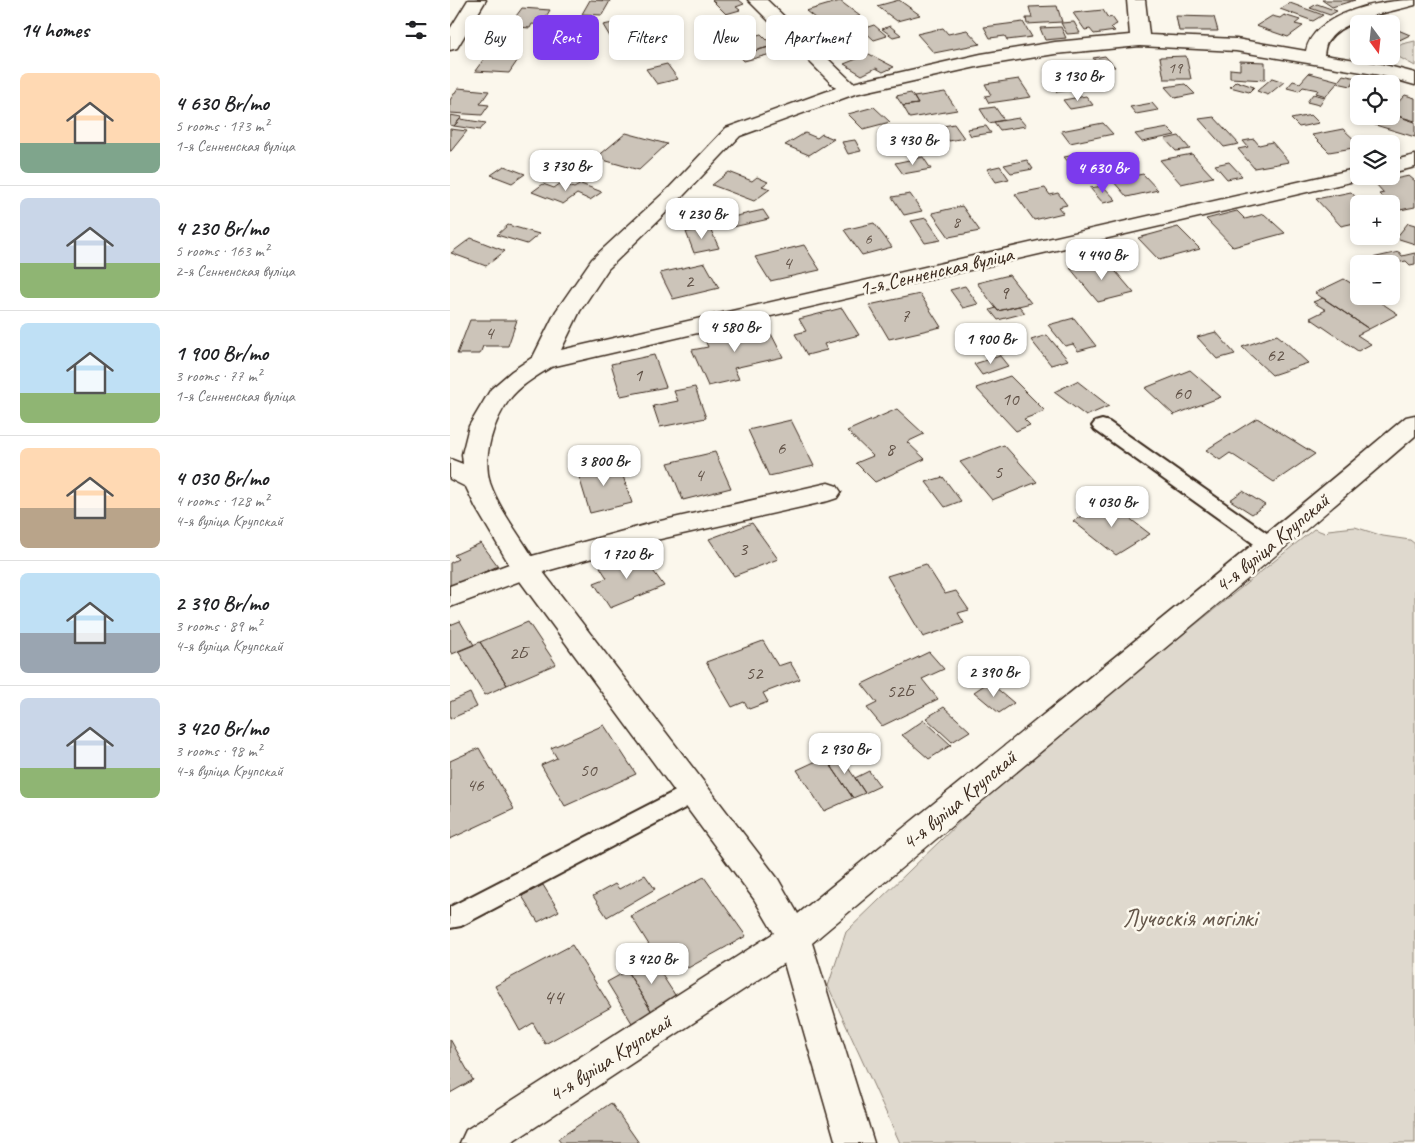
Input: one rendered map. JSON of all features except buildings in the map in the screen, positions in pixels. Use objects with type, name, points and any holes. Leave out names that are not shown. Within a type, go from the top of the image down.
[{"type":"street","points":[[450,44],[458,17],[477,0]]},
{"type":"street","points":[[757,0],[849,90]]},
{"type":"street","points":[[1136,0],[1140,40]]},
{"type":"street","points":[[1314,58],[1318,40],[1328,30],[1346,20],[1415,0]]},
{"type":"street","points":[[855,1143],[794,938],[766,889],[525,568],[489,508],[477,482],[475,454],[482,426],[500,394],[543,361],[568,311],[600,264],[676,192],[734,132],[849,90],[981,60],[1055,48],[1140,40],[1236,45],[1314,58],[1415,79]]},
{"type":"street","points":[[1400,165],[1415,161]]},
{"type":"street","name":"1-я Сенненская вуліца","points":[[543,361],[1350,176]]},
{"type":"street","name":"4-я вуліца Крупскай","points":[[478,1143],[794,938],[1005,762],[1270,546],[1415,423]]},
{"type":"street","points":[[450,468],[477,482]]},
{"type":"street","points":[[450,597],[525,568],[656,532],[828,492]]},
{"type":"lane","points":[[1102,426],[1270,546]]},
{"type":"lane","points":[[452,918],[693,792]]},
{"type":"green space","points":[[1415,41],[1415,66],[1400,58],[1400,45]]},
{"type":"green space","name":"Лучоскія могілкі","points":[[1355,527],[1383,536],[1410,540],[1415,544],[1415,1143],[900,1143],[828,986],[846,932],[1005,778],[1314,529],[1325,533],[1328,530]]}]
